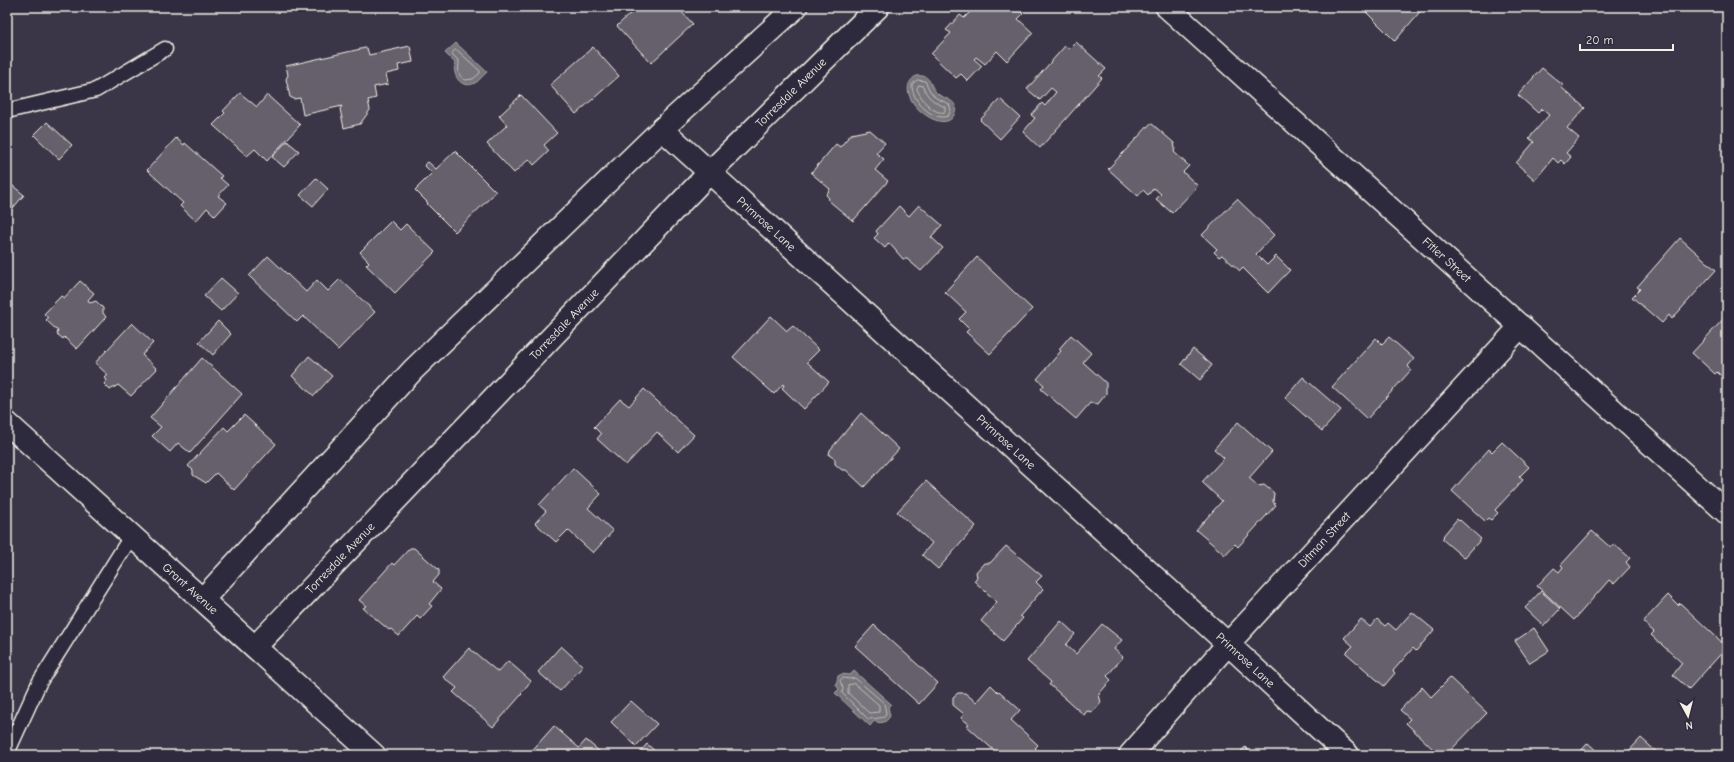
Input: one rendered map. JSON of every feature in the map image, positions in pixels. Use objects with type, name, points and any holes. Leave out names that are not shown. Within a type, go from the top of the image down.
[{"type":"street","points":[[203,599],[413,370],[662,129],[796,7]]},
{"type":"street","name":"Torresdale Avenue","points":[[255,647],[710,172],[878,7]]},
{"type":"street","name":"Fitler Street","points":[[1167,7],[1727,513]]},
{"type":"street","name":"Primrose Lane","points":[[662,129],[1348,755]]},
{"type":"street","name":"Ditman Street","points":[[1130,755],[1228,644],[1521,326]]},
{"type":"street","name":"Grant Avenue","points":[[7,423],[374,755]]},
{"type":"lane","points":[[7,111],[96,90],[165,48]]},
{"type":"lane","points":[[7,753],[39,683],[132,535]]},
{"type":"water","points":[[456,43],[487,72],[475,83],[470,85],[461,83],[458,80],[454,67],[455,63],[445,53]]},
{"type":"water","points":[[916,76],[925,77],[928,79],[938,94],[954,103],[956,110],[954,115],[948,121],[939,121],[930,118],[920,111],[913,102],[909,93],[909,84]]},
{"type":"water","points":[[854,671],[891,704],[888,707],[890,716],[885,721],[881,723],[874,721],[870,726],[835,693],[839,689],[836,685],[838,676],[842,674],[850,675]]},
{"type":"building","points":[[637,7],[677,7],[693,24],[651,63],[617,26]]},
{"type":"building","points":[[975,7],[1007,7],[1009,9],[1016,7],[1023,14],[1018,19],[1033,33],[1007,61],[997,51],[985,64],[976,57],[974,59],[982,66],[968,81],[961,74],[956,78],[931,54],[951,33],[946,30],[960,15],[964,18]]},
{"type":"building","points":[[1361,7],[1424,7],[1395,41]]},
{"type":"building","points":[[1076,42],[1106,69],[1099,76],[1102,78],[1040,148],[1023,132],[1035,118],[1031,115],[1042,103],[1045,106],[1056,92],[1051,88],[1040,100],[1027,89],[1065,46],[1069,49]]},
{"type":"building","points":[[410,46],[413,62],[398,65],[399,71],[386,74],[388,84],[374,87],[376,98],[368,100],[370,110],[360,124],[344,128],[340,109],[342,106],[303,115],[300,98],[294,99],[290,97],[286,79],[288,75],[286,66],[365,48],[367,48],[369,55]]},
{"type":"building","points":[[593,47],[619,76],[576,114],[550,85]]},
{"type":"building","points":[[1542,68],[1564,86],[1562,88],[1585,108],[1567,128],[1579,138],[1566,153],[1571,157],[1565,164],[1561,160],[1558,163],[1553,158],[1535,180],[1516,163],[1534,142],[1529,138],[1549,115],[1542,109],[1538,113],[1518,95]]},
{"type":"building","points":[[240,93],[257,107],[267,95],[300,125],[267,161],[255,149],[247,156],[213,125],[225,113],[223,111]]},
{"type":"building","points":[[521,95],[557,133],[544,145],[549,151],[534,165],[529,159],[514,173],[487,144],[507,125],[499,116]]},
{"type":"building","points":[[1000,99],[1020,117],[1000,139],[980,120]]},
{"type":"building","points":[[47,122],[72,145],[59,159],[34,135]]},
{"type":"building","points":[[1151,123],[1174,143],[1174,152],[1189,166],[1183,172],[1198,186],[1172,213],[1156,199],[1161,194],[1154,188],[1148,195],[1143,190],[1138,196],[1108,169]]},
{"type":"building","points":[[870,130],[885,143],[876,153],[884,159],[875,170],[888,181],[853,221],[828,200],[829,198],[826,195],[830,189],[811,173],[836,144],[840,147],[851,134]]},
{"type":"building","points":[[176,138],[184,145],[185,143],[222,176],[220,178],[228,185],[218,196],[227,203],[215,216],[207,208],[196,221],[180,206],[183,203],[147,170]]},
{"type":"building","points":[[287,141],[299,151],[284,167],[272,157]]},
{"type":"building","points":[[455,151],[496,192],[455,232],[415,190],[432,173],[424,165],[428,162],[436,169]]},
{"type":"building","points":[[316,178],[328,189],[313,206],[300,195]]},
{"type":"building","points":[[7,181],[24,195],[7,215]]},
{"type":"building","points":[[1237,199],[1274,235],[1256,254],[1267,265],[1276,256],[1290,270],[1268,293],[1243,268],[1240,271],[1222,255],[1219,257],[1214,252],[1217,249],[1202,235]]},
{"type":"building","points":[[919,205],[942,225],[931,237],[943,248],[921,271],[907,259],[903,259],[889,243],[885,248],[874,238],[878,234],[876,231],[899,206],[909,216]]},
{"type":"building","points":[[391,221],[400,230],[406,224],[435,252],[395,293],[366,265],[369,262],[360,252]]},
{"type":"building","points":[[1680,238],[1716,270],[1672,319],[1669,315],[1662,323],[1632,297],[1640,289],[1637,287]]},
{"type":"building","points":[[268,256],[306,292],[317,280],[328,291],[340,279],[375,312],[338,350],[303,316],[297,322],[249,276]]},
{"type":"building","points":[[977,257],[1032,309],[990,354],[966,332],[969,329],[959,319],[966,312],[945,292]]},
{"type":"building","points":[[221,278],[238,293],[221,311],[204,296]]},
{"type":"building","points":[[80,281],[94,293],[88,300],[90,303],[96,301],[103,308],[103,313],[106,317],[77,349],[64,337],[63,339],[57,334],[58,331],[46,320],[48,318],[44,314],[61,296],[64,298]]},
{"type":"building","points":[[1727,315],[1727,381],[1717,372],[1715,374],[1692,353]]},
{"type":"building","points":[[771,316],[787,331],[793,326],[819,350],[807,362],[829,382],[804,409],[782,388],[784,386],[783,384],[774,394],[733,357]]},
{"type":"building","points":[[218,321],[231,334],[213,355],[199,342]]},
{"type":"building","points":[[132,323],[153,343],[142,355],[157,369],[131,396],[118,385],[110,390],[104,384],[107,380],[105,378],[108,375],[95,363]]},
{"type":"building","points":[[1071,335],[1091,353],[1083,362],[1106,383],[1106,394],[1098,404],[1090,403],[1076,419],[1041,389],[1044,385],[1037,379],[1061,351],[1059,349]]},
{"type":"building","points":[[1389,337],[1414,359],[1408,366],[1411,370],[1367,419],[1332,387],[1376,338],[1382,344]]},
{"type":"building","points":[[1193,349],[1212,365],[1200,380],[1181,364]]},
{"type":"building","points":[[309,356],[332,376],[314,396],[292,376]]},
{"type":"building","points":[[202,358],[242,394],[190,453],[178,443],[170,452],[152,436],[161,427],[150,418]]},
{"type":"building","points":[[1303,377],[1341,410],[1322,431],[1285,398]]},
{"type":"building","points":[[644,389],[694,435],[678,452],[657,432],[626,465],[597,439],[601,434],[594,427],[620,399],[629,406]]},
{"type":"building","points":[[861,413],[899,449],[864,487],[846,470],[842,470],[835,464],[835,459],[829,455],[830,450]]},
{"type":"building","points":[[244,415],[276,444],[234,490],[216,473],[206,483],[193,475],[193,470],[188,466],[224,427],[228,431]]},
{"type":"building","points":[[1238,422],[1272,452],[1249,478],[1258,486],[1264,485],[1274,493],[1273,502],[1276,505],[1238,547],[1235,544],[1225,555],[1196,530],[1222,501],[1202,482],[1224,458],[1214,449]]},
{"type":"building","points":[[1502,442],[1529,467],[1519,477],[1523,480],[1495,510],[1498,513],[1491,520],[1488,518],[1485,521],[1452,491],[1489,449],[1492,452]]},
{"type":"building","points":[[573,468],[601,494],[588,508],[613,531],[593,553],[568,530],[556,542],[535,523],[546,511],[539,505]]},
{"type":"building","points":[[926,481],[976,526],[938,569],[922,555],[932,543],[897,512]]},
{"type":"building","points":[[1457,519],[1481,539],[1464,558],[1442,539]]},
{"type":"building","points":[[1592,531],[1611,548],[1614,544],[1630,558],[1626,562],[1630,567],[1614,584],[1609,580],[1574,620],[1537,586],[1554,568],[1559,572],[1563,567],[1561,565]]},
{"type":"building","points":[[1006,546],[1042,576],[1036,582],[1043,589],[1020,616],[1023,618],[1003,641],[981,621],[997,602],[974,581],[977,577],[976,572],[984,563],[990,563]]},
{"type":"building","points":[[410,548],[414,548],[439,570],[439,575],[433,582],[441,589],[429,604],[432,606],[420,619],[417,616],[399,636],[391,629],[389,630],[363,608],[366,606],[359,600],[392,563],[394,565]]},
{"type":"building","points":[[1541,591],[1560,609],[1544,626],[1525,608]]},
{"type":"building","points":[[1668,595],[1678,605],[1680,603],[1727,647],[1689,689],[1673,675],[1682,663],[1651,635],[1654,632],[1643,622]]},
{"type":"building","points":[[1412,612],[1434,630],[1416,651],[1413,648],[1393,671],[1395,673],[1384,686],[1346,653],[1353,646],[1344,638],[1361,619],[1370,627],[1377,619],[1385,626],[1388,623],[1396,630]]},
{"type":"building","points":[[1061,621],[1075,634],[1066,645],[1076,654],[1102,624],[1122,640],[1114,649],[1123,657],[1107,676],[1111,680],[1099,694],[1101,703],[1093,712],[1087,711],[1084,715],[1049,685],[1051,682],[1027,661]]},
{"type":"building","points":[[874,625],[938,683],[919,704],[855,646]]},
{"type":"building","points":[[1534,628],[1549,651],[1530,663],[1515,641]]},
{"type":"building","points":[[561,646],[583,666],[560,691],[538,672]]},
{"type":"building","points":[[469,648],[498,672],[508,661],[531,681],[521,693],[522,694],[493,727],[453,692],[457,688],[443,677]]},
{"type":"building","points":[[1450,678],[1487,713],[1446,755],[1439,755],[1406,723],[1410,719],[1400,710],[1422,687],[1431,697]]},
{"type":"building","points":[[991,685],[1020,710],[1011,720],[1038,745],[1035,748],[1043,755],[999,755],[967,726],[969,724],[961,718],[964,714],[953,705],[953,697],[958,693],[965,693],[976,702]]},
{"type":"building","points":[[631,701],[657,724],[636,746],[611,722]]},
{"type":"building","points":[[554,726],[579,748],[586,740],[600,752],[597,755],[528,755]]},
{"type":"building","points":[[1641,738],[1660,755],[1625,755]]},
{"type":"building","points":[[1588,743],[1601,755],[1577,755]]},
{"type":"building","points":[[647,744],[659,755],[637,755]]},
{"type":"building","points":[[1245,747],[1253,755],[1238,755]]},
{"type":"building","points":[[1508,749],[1517,755],[1503,755]]}]
